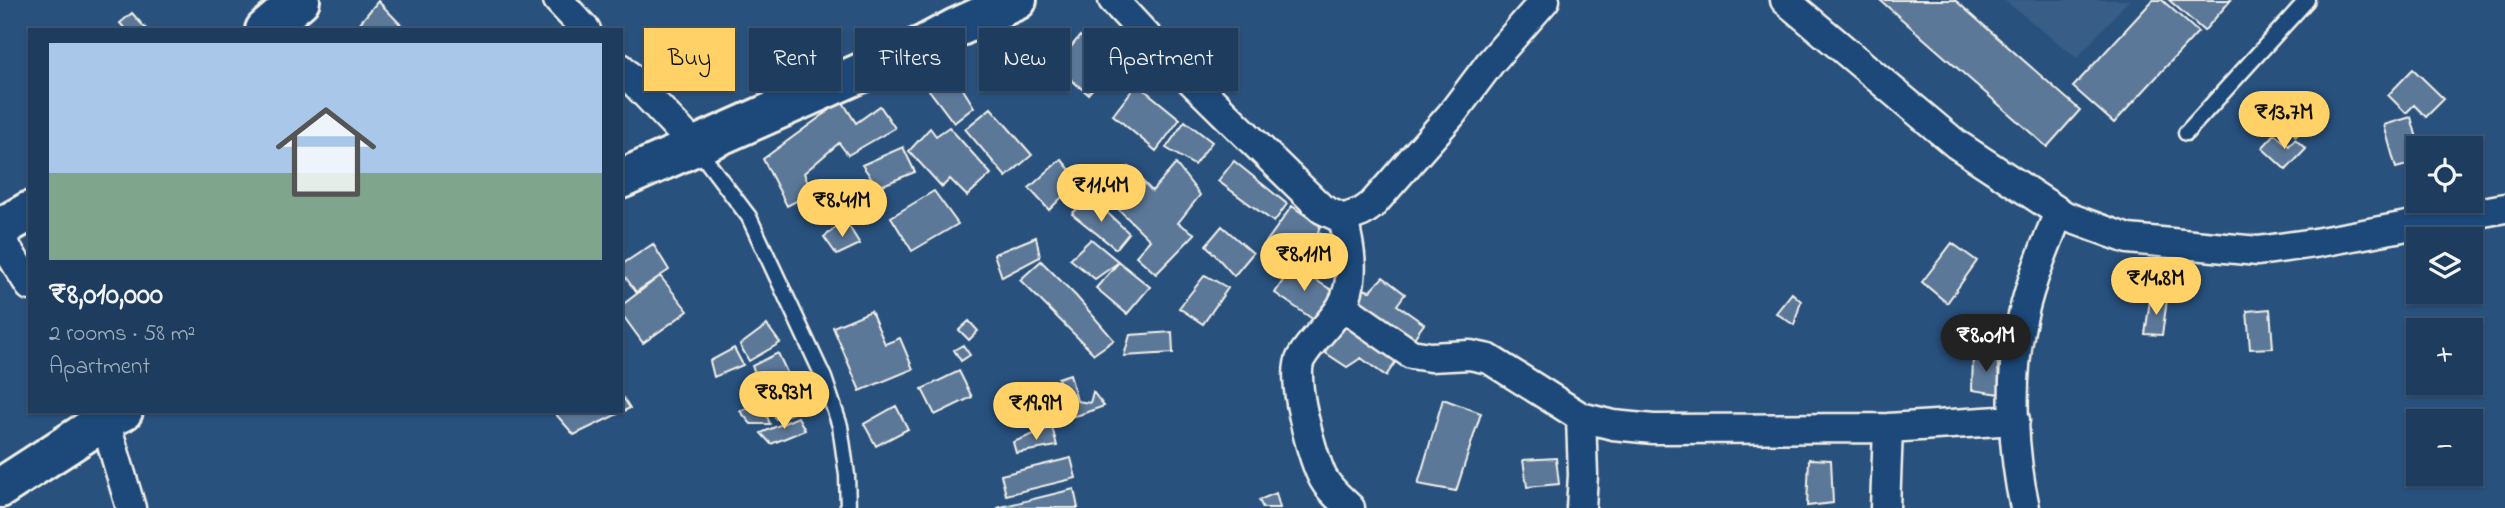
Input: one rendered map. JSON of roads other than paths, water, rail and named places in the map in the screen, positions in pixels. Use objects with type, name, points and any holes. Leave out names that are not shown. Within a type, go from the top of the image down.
[{"type":"street","points":[[267,28],[300,0]]},
{"type":"street","points":[[558,0],[584,28]]},
{"type":"street","points":[[623,178],[926,44],[956,27],[1017,0]]},
{"type":"street","points":[[1113,0],[1164,55],[1322,209],[1343,219],[1372,205],[1451,115],[1490,63],[1545,0]]},
{"type":"street","points":[[1785,0],[1956,144],[2059,212],[2129,239],[2258,251],[2505,208]]},
{"type":"street","points":[[623,70],[695,146]]},
{"type":"street","points":[[0,228],[28,212]]},
{"type":"street","points":[[2025,508],[2020,483],[2015,420],[2015,373],[2020,331],[2040,259],[2059,212]]},
{"type":"street","points":[[1343,219],[1349,244],[1350,267],[1342,306],[1301,358],[1297,369],[1297,385],[1323,479],[1350,508]]},
{"type":"street","points":[[0,237],[28,283]]},
{"type":"street","points":[[1342,306],[1411,354],[1430,357],[1470,355],[1489,359],[1581,417],[1613,425],[1653,429],[1888,428],[2015,420]]},
{"type":"street","points":[[0,488],[110,414],[131,508]]},
{"type":"street","points":[[1581,417],[1581,508]]},
{"type":"street","points":[[1885,508],[1888,428]]},
{"type":"lane","points":[[2186,133],[2308,0]]},
{"type":"lane","points":[[695,146],[749,218],[824,378],[840,426],[847,475],[848,508]]}]
